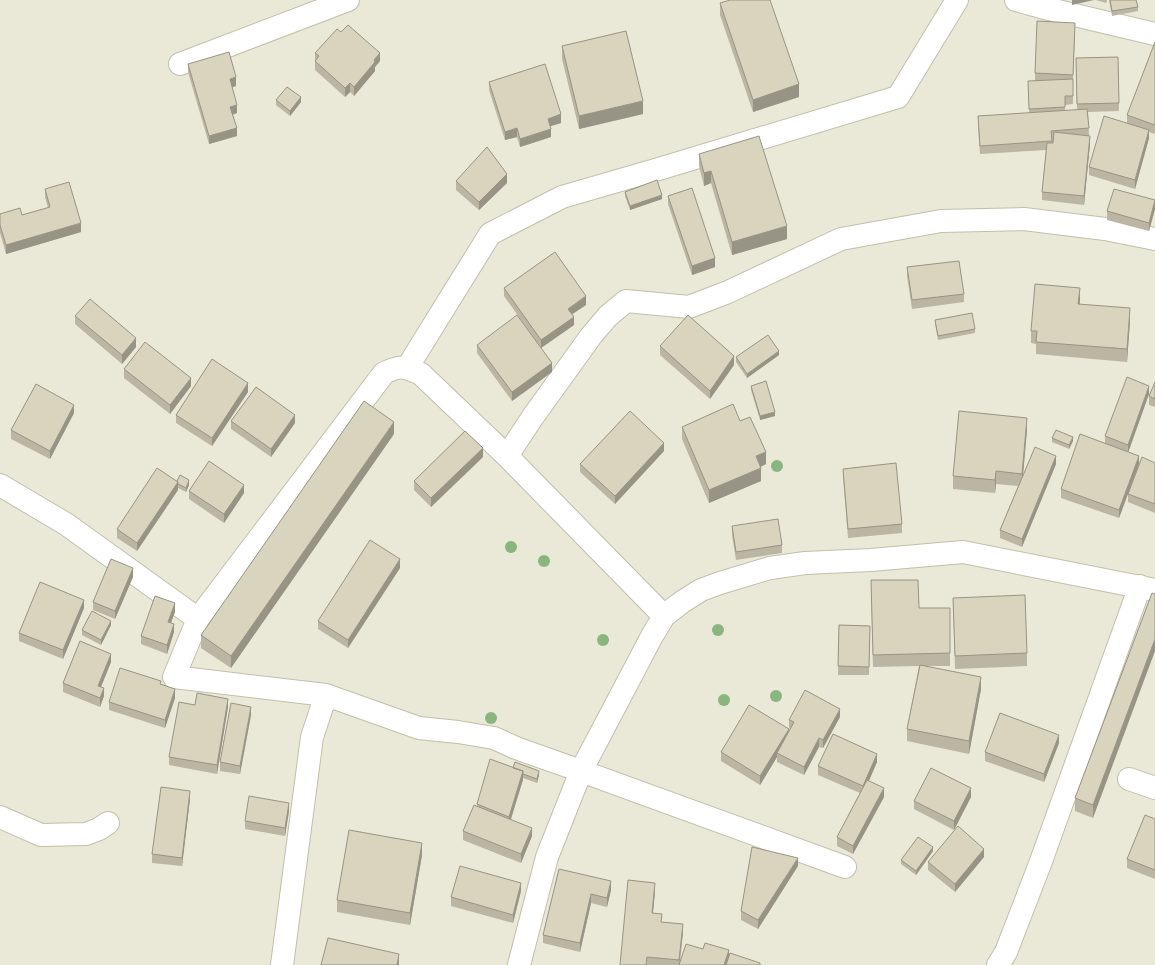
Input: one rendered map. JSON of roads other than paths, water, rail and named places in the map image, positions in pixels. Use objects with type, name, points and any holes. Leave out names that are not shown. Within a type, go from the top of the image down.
[{"type":"street","points":[[180,64],[348,0]]},
{"type":"street","points":[[407,368],[490,234],[562,197],[898,97],[957,0]]},
{"type":"street","points":[[1016,0],[1041,8],[1155,34]]},
{"type":"street","points":[[507,456],[532,418],[591,336],[608,316],[626,302],[689,307],[728,292],[841,239],[941,221],[1024,220],[1105,229],[1155,239]]},
{"type":"street","points":[[664,616],[507,456],[420,374],[407,368],[397,367],[384,373],[198,619],[174,677],[326,695],[419,728],[494,738],[516,748],[845,867]]},
{"type":"street","points":[[0,485],[66,524],[198,619]]},
{"type":"street","points":[[519,965],[547,857],[581,771],[664,616],[682,602],[702,590],[770,568],[805,563],[871,560],[963,552],[1148,588],[1006,952],[998,965]]},
{"type":"street","points":[[282,965],[312,737],[326,695]]},
{"type":"street","points":[[1129,779],[1155,788]]},
{"type":"street","points":[[0,817],[41,835],[86,834],[99,829],[108,823]]}]
